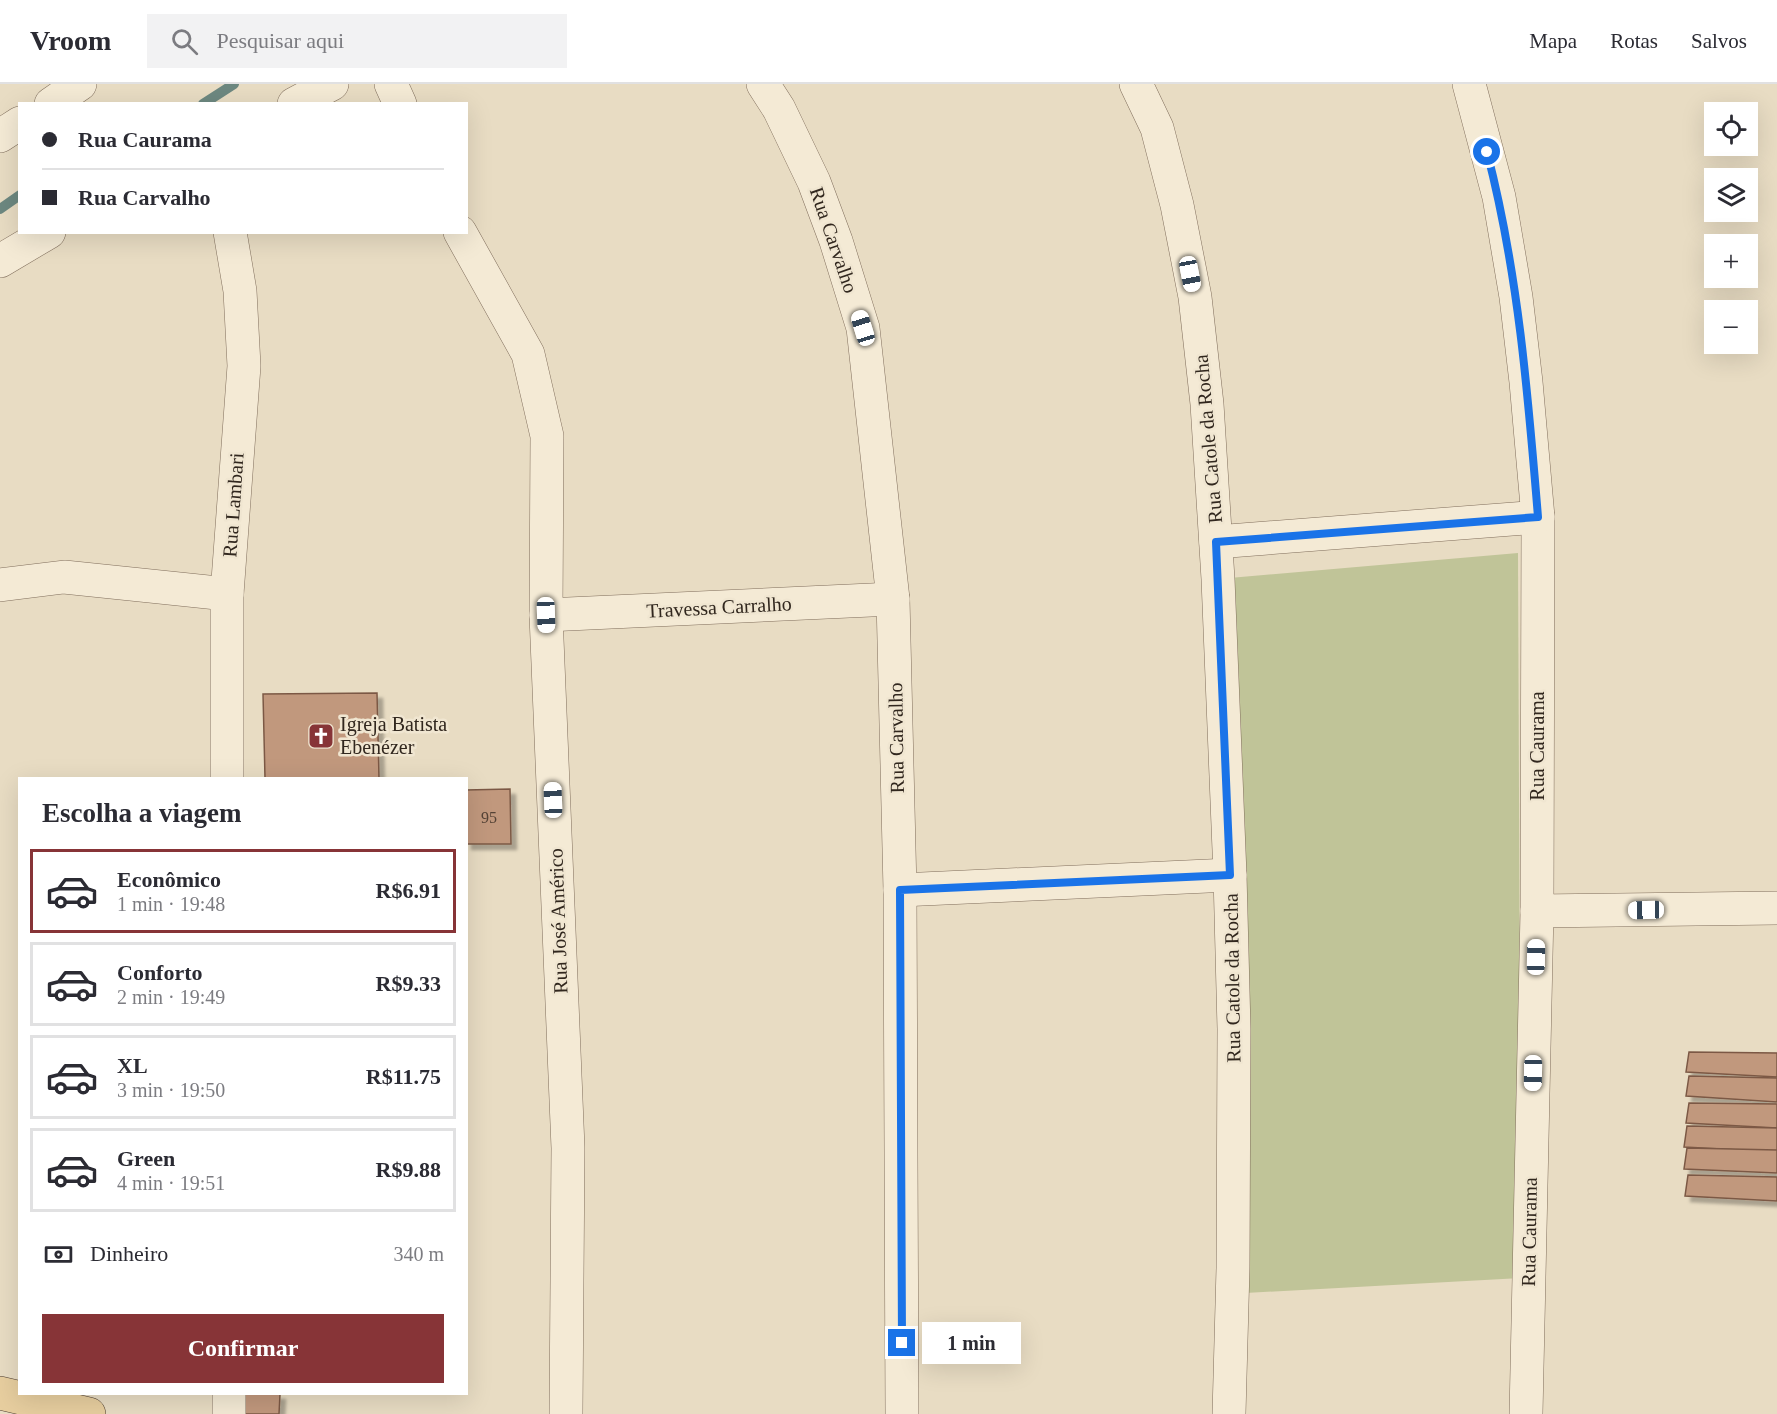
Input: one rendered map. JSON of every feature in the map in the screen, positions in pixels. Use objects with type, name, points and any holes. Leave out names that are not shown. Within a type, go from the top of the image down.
[{"type":"main road","points":[[0,1393],[89,1414]]},
{"type":"street","points":[[298,102],[332,84]]},
{"type":"street","points":[[391,84],[399,102]]},
{"type":"street","name":"Rua Carvalho","points":[[763,84],[779,109],[814,182],[836,241],[863,328],[893,599],[900,890],[902,1414]]},
{"type":"street","name":"Rua Catole da Rocha","points":[[1136,84],[1157,128],[1177,205],[1195,297],[1207,404],[1216,542],[1234,1029],[1233,1268],[1229,1414]]},
{"type":"street","name":"Rua Caurama","points":[[1469,84],[1499,197],[1516,297],[1538,517],[1537,911],[1526,1414]]},
{"type":"street","points":[[0,136],[18,124]]},
{"type":"street","points":[[0,261],[46,234]]},
{"type":"street","name":"Rua Lambari","points":[[227,777],[226,594],[244,366],[240,291],[230,234]]},
{"type":"street","name":"Rua José Américo","points":[[461,234],[528,354],[547,436],[546,615],[568,1148],[566,1414]]},
{"type":"street","points":[[1216,542],[1538,517]]},
{"type":"street","points":[[0,585],[64,577],[226,594]]},
{"type":"street","name":"Travessa Carralho","points":[[546,615],[893,599]]},
{"type":"street","points":[[900,890],[1230,875]]},
{"type":"street","points":[[1537,911],[1777,908]]},
{"type":"street","points":[[229,1395],[229,1414]]},
{"type":"green space","points":[[1518,553],[1521,1278],[1245,1293],[1218,579]]},
{"type":"building","name":"Igreja Batista Ebenézer","points":[[377,693],[379,777],[265,777],[263,694]]},
{"type":"building","name":"Igreja Batista Ebenézer","points":[[510,789],[511,844],[468,844],[468,790]]},
{"type":"building","points":[[1689,1052],[1777,1053],[1777,1077],[1686,1072]]},
{"type":"building","points":[[1689,1076],[1777,1078],[1777,1102],[1686,1096]]},
{"type":"building","points":[[1689,1103],[1777,1104],[1777,1128],[1686,1123]]},
{"type":"building","points":[[1687,1126],[1777,1128],[1777,1152],[1684,1147]]},
{"type":"building","points":[[1687,1148],[1777,1150],[1777,1173],[1684,1169]]},
{"type":"building","points":[[1688,1175],[1777,1177],[1777,1201],[1685,1196]]},
{"type":"building","points":[[245,1395],[280,1395],[279,1414],[244,1414]]},
{"type":"waterway","points":[[206,102],[234,84]]},
{"type":"waterway","points":[[0,209],[18,196]]},
{"type":"place","name":"Igreja Batista Ebenézer","points":[[321,736]]},
{"type":"route","points":[[902,1343],[900,890],[1230,875],[1216,542],[1538,517],[1516,297],[1499,197],[1487,152]]}]
